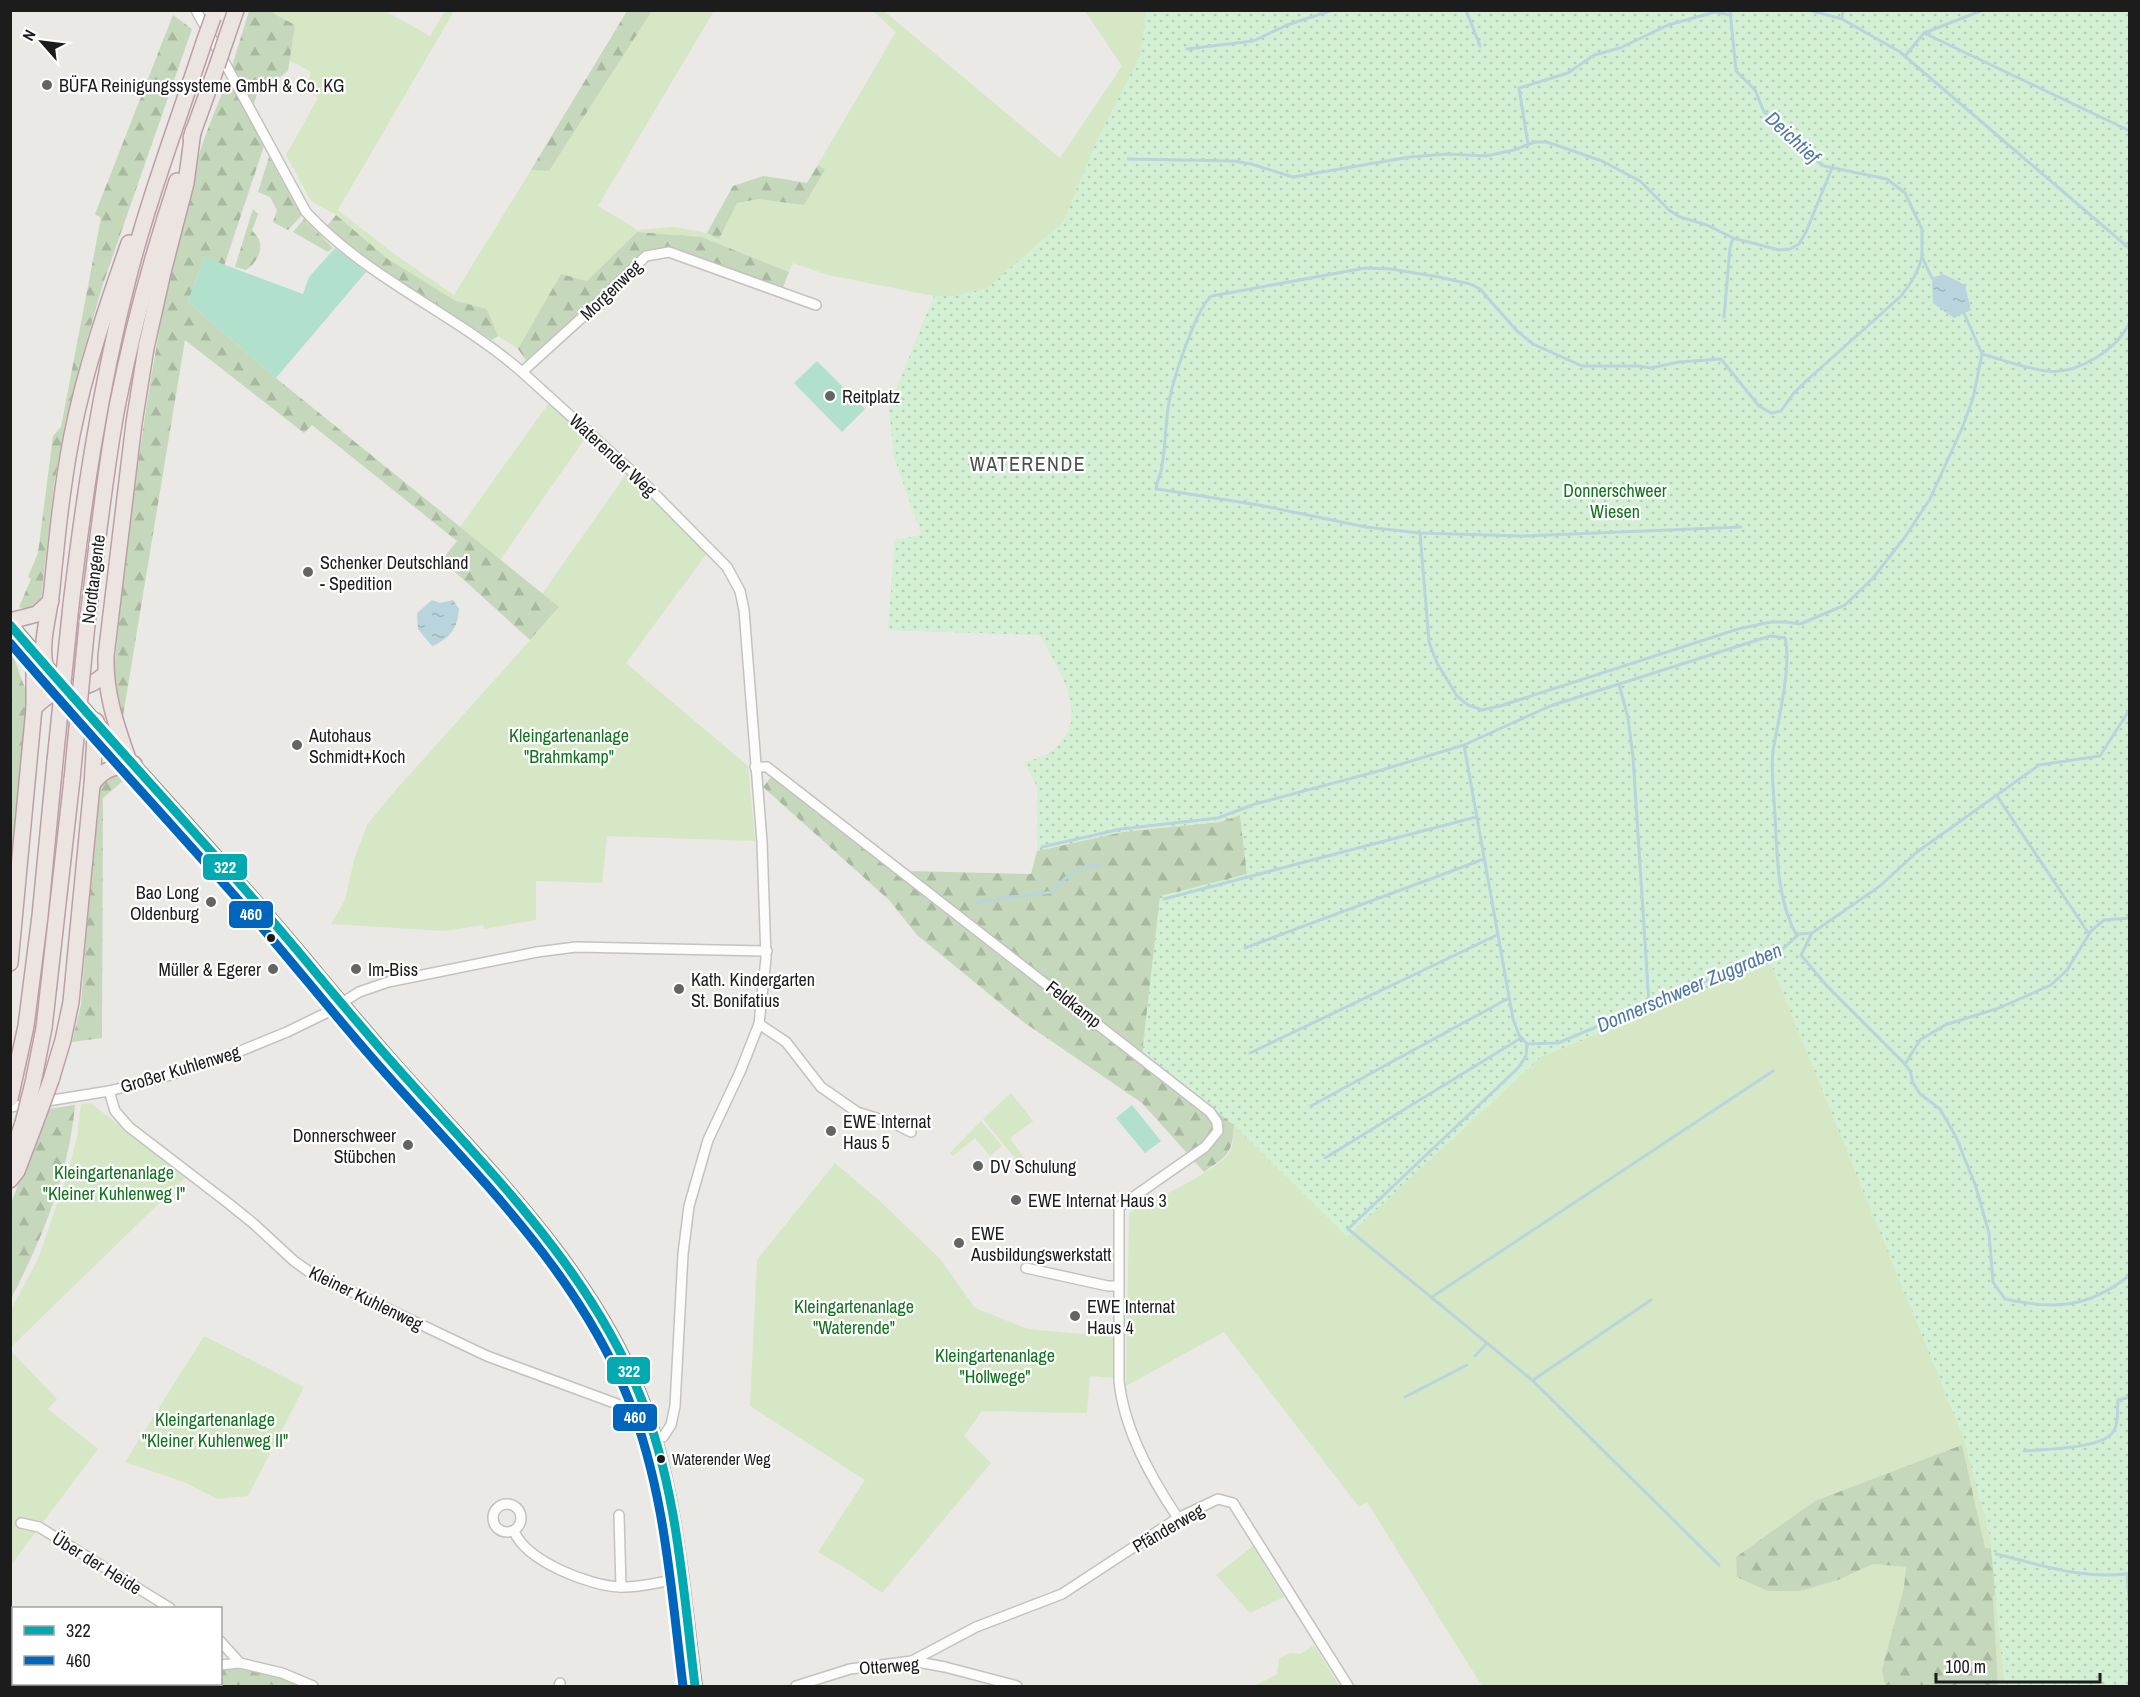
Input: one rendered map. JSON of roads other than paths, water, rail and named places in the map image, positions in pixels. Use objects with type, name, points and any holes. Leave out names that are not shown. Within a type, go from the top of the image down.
[{"type":"highway","name":"Nordtangente","points":[[10,1160],[29,1122],[33,1083],[44,1028],[87,624],[107,465],[118,402],[144,289],[194,131],[236,10]]},
{"type":"highway","name":"Nordtangente","points":[[12,1092],[26,1026],[39,927],[71,605],[88,469],[111,350],[131,269],[214,14]]},
{"type":"highway","points":[[45,665],[44,642],[51,601],[61,494],[83,388],[152,173],[177,127]]},
{"type":"highway","points":[[92,785],[98,775],[130,760],[112,712],[105,674],[106,656],[134,423],[146,348],[186,183],[194,131]]},
{"type":"highway","points":[[10,622],[37,614],[51,601]]},
{"type":"highway","points":[[10,963],[34,708],[34,652]]},
{"type":"highway","points":[[34,708],[53,692],[93,684],[105,674]]},
{"type":"highway","points":[[10,1180],[17,1171],[29,1122],[51,1080],[71,1002],[96,721]]},
{"type":"main road","points":[[10,622],[45,665],[239,882],[341,1004],[513,1199],[578,1280],[620,1350],[655,1439],[671,1507],[695,1686]]},
{"type":"street","name":"Waterender Weg","points":[[196,10],[306,212],[340,245],[386,279],[505,356],[638,477],[727,567],[740,591],[744,610],[753,719],[767,951],[759,1024],[740,1072],[708,1140],[689,1206],[683,1254],[675,1406],[670,1425],[663,1437],[655,1439]]},
{"type":"street","name":"Morgenweg","points":[[522,372],[587,314],[646,256],[669,252],[816,305]]},
{"type":"street","name":"Feldkamp","points":[[755,767],[767,767],[1210,1112],[1217,1122],[1218,1131],[1214,1138],[1119,1207],[1119,1381],[1122,1404],[1140,1451],[1162,1495],[1178,1518]]},
{"type":"street","name":"Großer Kuhlenweg","points":[[10,1107],[110,1091],[155,1080],[238,1052],[287,1032],[359,992],[388,982],[537,951],[576,947],[767,951]]},
{"type":"street","points":[[759,1024],[786,1042],[821,1088],[857,1112],[896,1124],[911,1132]]},
{"type":"street","name":"Kleiner Kuhlenweg","points":[[110,1091],[115,1111],[129,1127],[237,1210],[308,1271],[487,1356],[628,1408],[643,1405]]},
{"type":"street","points":[[1026,1268],[1108,1286],[1118,1286]]},
{"type":"street","name":"Pfänderweg","points":[[912,1661],[976,1627],[1062,1594],[1178,1518],[1218,1499],[1233,1503],[1348,1686]]},
{"type":"street","points":[[619,1515],[621,1587]]},
{"type":"street","name":"Über der Heide","points":[[21,1523],[39,1527],[168,1607]]},
{"type":"street","points":[[514,1531],[518,1541],[543,1560],[583,1580],[621,1587],[681,1579]]},
{"type":"street","points":[[222,1643],[240,1663]]},
{"type":"street","name":"Otterweg","points":[[796,1686],[850,1669],[912,1661],[945,1667],[1017,1686]]},
{"type":"street","points":[[222,1665],[240,1663],[282,1673],[313,1686]]},
{"type":"water","points":[[1943,274],[1965,285],[1971,310],[1954,318],[1933,303],[1932,278]]},
{"type":"water","points":[[432,600],[440,603],[453,600],[459,609],[452,632],[444,640],[432,646],[418,629],[417,613]]},
{"type":"waterway","points":[[1187,49],[1253,41],[1287,25],[1333,10]]},
{"type":"waterway","points":[[1466,10],[1480,46]]},
{"type":"waterway","name":"Deichtief","points":[[1730,10],[1736,71],[1755,90],[1764,112],[1788,131],[1809,155],[1824,166],[1887,179],[1905,193],[1922,229],[1922,257],[1932,278]]},
{"type":"waterway","points":[[1809,10],[1842,19],[1900,52],[2130,249]]},
{"type":"waterway","points":[[1842,19],[1843,10]]},
{"type":"waterway","points":[[1924,33],[1983,10]]},
{"type":"waterway","points":[[1528,144],[1519,88],[1568,73],[1594,55],[1620,48],[1668,25],[1715,12],[1730,15]]},
{"type":"waterway","points":[[1905,56],[1924,33],[2130,131]]},
{"type":"waterway","points":[[1128,159],[1234,161],[1293,177],[1410,157],[1447,154],[1486,156],[1514,150],[1535,142],[1547,142],[1602,161],[1640,181],[1669,210],[1680,217],[1707,225],[1733,238],[1779,250],[1790,249],[1799,244],[1832,168]]},
{"type":"waterway","points":[[1724,317],[1730,248],[1733,238]]},
{"type":"waterway","points":[[1741,527],[1522,536],[1420,533],[1366,527],[1264,506],[1156,489],[1162,466],[1172,388],[1193,327],[1206,302],[1212,296],[1365,268],[1391,269],[1439,277],[1470,284],[1480,289],[1517,331],[1533,344],[1582,366],[1651,368],[1679,362],[1721,359],[1759,406],[1771,413],[1781,411],[1805,382],[1901,296],[1914,278],[1922,257]]},
{"type":"waterway","points":[[1420,533],[1429,642],[1437,663],[1457,696],[1468,705],[1482,710],[1738,629],[1771,622],[1800,624],[1845,605],[1873,578],[1905,537],[1930,499],[1963,426],[1973,398],[1982,354],[1964,313]]},
{"type":"waterway","points":[[1982,354],[2046,371],[2071,369],[2096,358],[2107,350],[2125,331],[2130,321]]},
{"type":"waterway","points":[[1042,847],[1121,829],[1218,818],[1255,804],[1375,772],[1464,745],[1550,706],[1770,636],[1785,638],[1787,649],[1784,693],[1773,751],[1772,776],[1778,870],[1784,904],[1797,936]]},
{"type":"waterway","points":[[1619,684],[1628,718],[1633,757],[1649,1004]]},
{"type":"waterway","name":"Donnerschweer Zuggraben","points":[[1719,1565],[1532,1380],[1348,1229],[1518,1068],[1526,1056],[1527,1044],[1558,1043],[1784,948],[1799,934],[1812,933],[1880,886],[1917,852],[2039,765],[2100,756],[2130,709]]},
{"type":"waterway","points":[[1464,745],[1513,1019],[1519,1035],[1527,1044]]},
{"type":"waterway","points":[[1997,796],[2089,934]]},
{"type":"waterway","points":[[1164,899],[1476,817]]},
{"type":"waterway","points":[[1245,948],[1484,859]]},
{"type":"waterway","points":[[976,903],[1053,892],[1073,872],[1085,867],[1100,865]]},
{"type":"waterway","points":[[1905,1064],[1920,1040],[1945,1025],[1999,1008],[2051,985],[2067,970],[2091,931],[2104,920],[2130,918]]},
{"type":"waterway","points":[[1812,933],[1801,955],[1826,985],[1905,1064],[1920,1094],[1940,1109],[1956,1137],[1976,1187],[1989,1233],[1993,1282],[2005,1299],[2039,1305],[2070,1304],[2100,1294],[2130,1275]]},
{"type":"waterway","points":[[1250,1053],[1497,935]]},
{"type":"waterway","points":[[1311,1106],[1509,998]]},
{"type":"waterway","points":[[1325,1158],[1521,1038]]},
{"type":"waterway","points":[[1432,1297],[1773,1071]]},
{"type":"waterway","points":[[1533,1380],[1651,1300]]},
{"type":"waterway","points":[[1475,1356],[1487,1343]]},
{"type":"waterway","points":[[1405,1397],[1467,1365]]},
{"type":"waterway","points":[[2024,1451],[2085,1445],[2107,1438],[2116,1425],[2118,1400],[2130,1397]]},
{"type":"waterway","points":[[1996,1554],[2076,1573],[2127,1574]]},
{"type":"waterway","points":[[2130,1573],[2127,1574],[2130,1610]]},
{"type":"place","name":"BÜFA Reinigungssysteme GmbH & Co. KG","points":[[47,85]]},
{"type":"place","name":"Reitplatz","points":[[830,396]]},
{"type":"place","name":"Schenker Deutschland - Spedition","points":[[308,572]]},
{"type":"place","name":"Autohaus Schmidt+Koch","points":[[297,745]]},
{"type":"place","name":"Bao Long Oldenburg","points":[[211,902]]},
{"type":"place","name":"Müller & Egerer","points":[[273,969]]},
{"type":"place","name":"Im-Biss","points":[[356,969]]},
{"type":"place","name":"Kath. Kindergarten St. Bonifatius","points":[[679,989]]},
{"type":"place","name":"EWE Internat Haus 5","points":[[831,1131]]},
{"type":"place","name":"Donnerschweer Stübchen","points":[[408,1145]]},
{"type":"place","name":"DV Schulung","points":[[978,1166]]},
{"type":"place","name":"EWE Internat Haus 3","points":[[1016,1200]]},
{"type":"place","name":"EWE Ausbildungswerkstatt","points":[[959,1243]]},
{"type":"place","name":"EWE Internat Haus 4","points":[[1075,1316]]},
{"type":"place","name":"Waterender Weg","points":[[661,1459]]},
{"type":"district","name":"WATERENDE","points":[[1028,463]]},
{"type":"park label","name":"Donnerschweer Wiesen","points":[[1615,500]]},
{"type":"park label","name":"Kleingartenanlage \"Brahmkamp\"","points":[[569,745]]},
{"type":"park label","name":"Kleingartenanlage \"Kleiner Kuhlenweg I\"","points":[[114,1182]]},
{"type":"park label","name":"Kleingartenanlage \"Waterende\"","points":[[854,1316]]},
{"type":"park label","name":"Kleingartenanlage \"Hollwege\"","points":[[995,1365]]},
{"type":"park label","name":"Kleingartenanlage \"Kleiner Kuhlenweg II\"","points":[[215,1429]]}]
